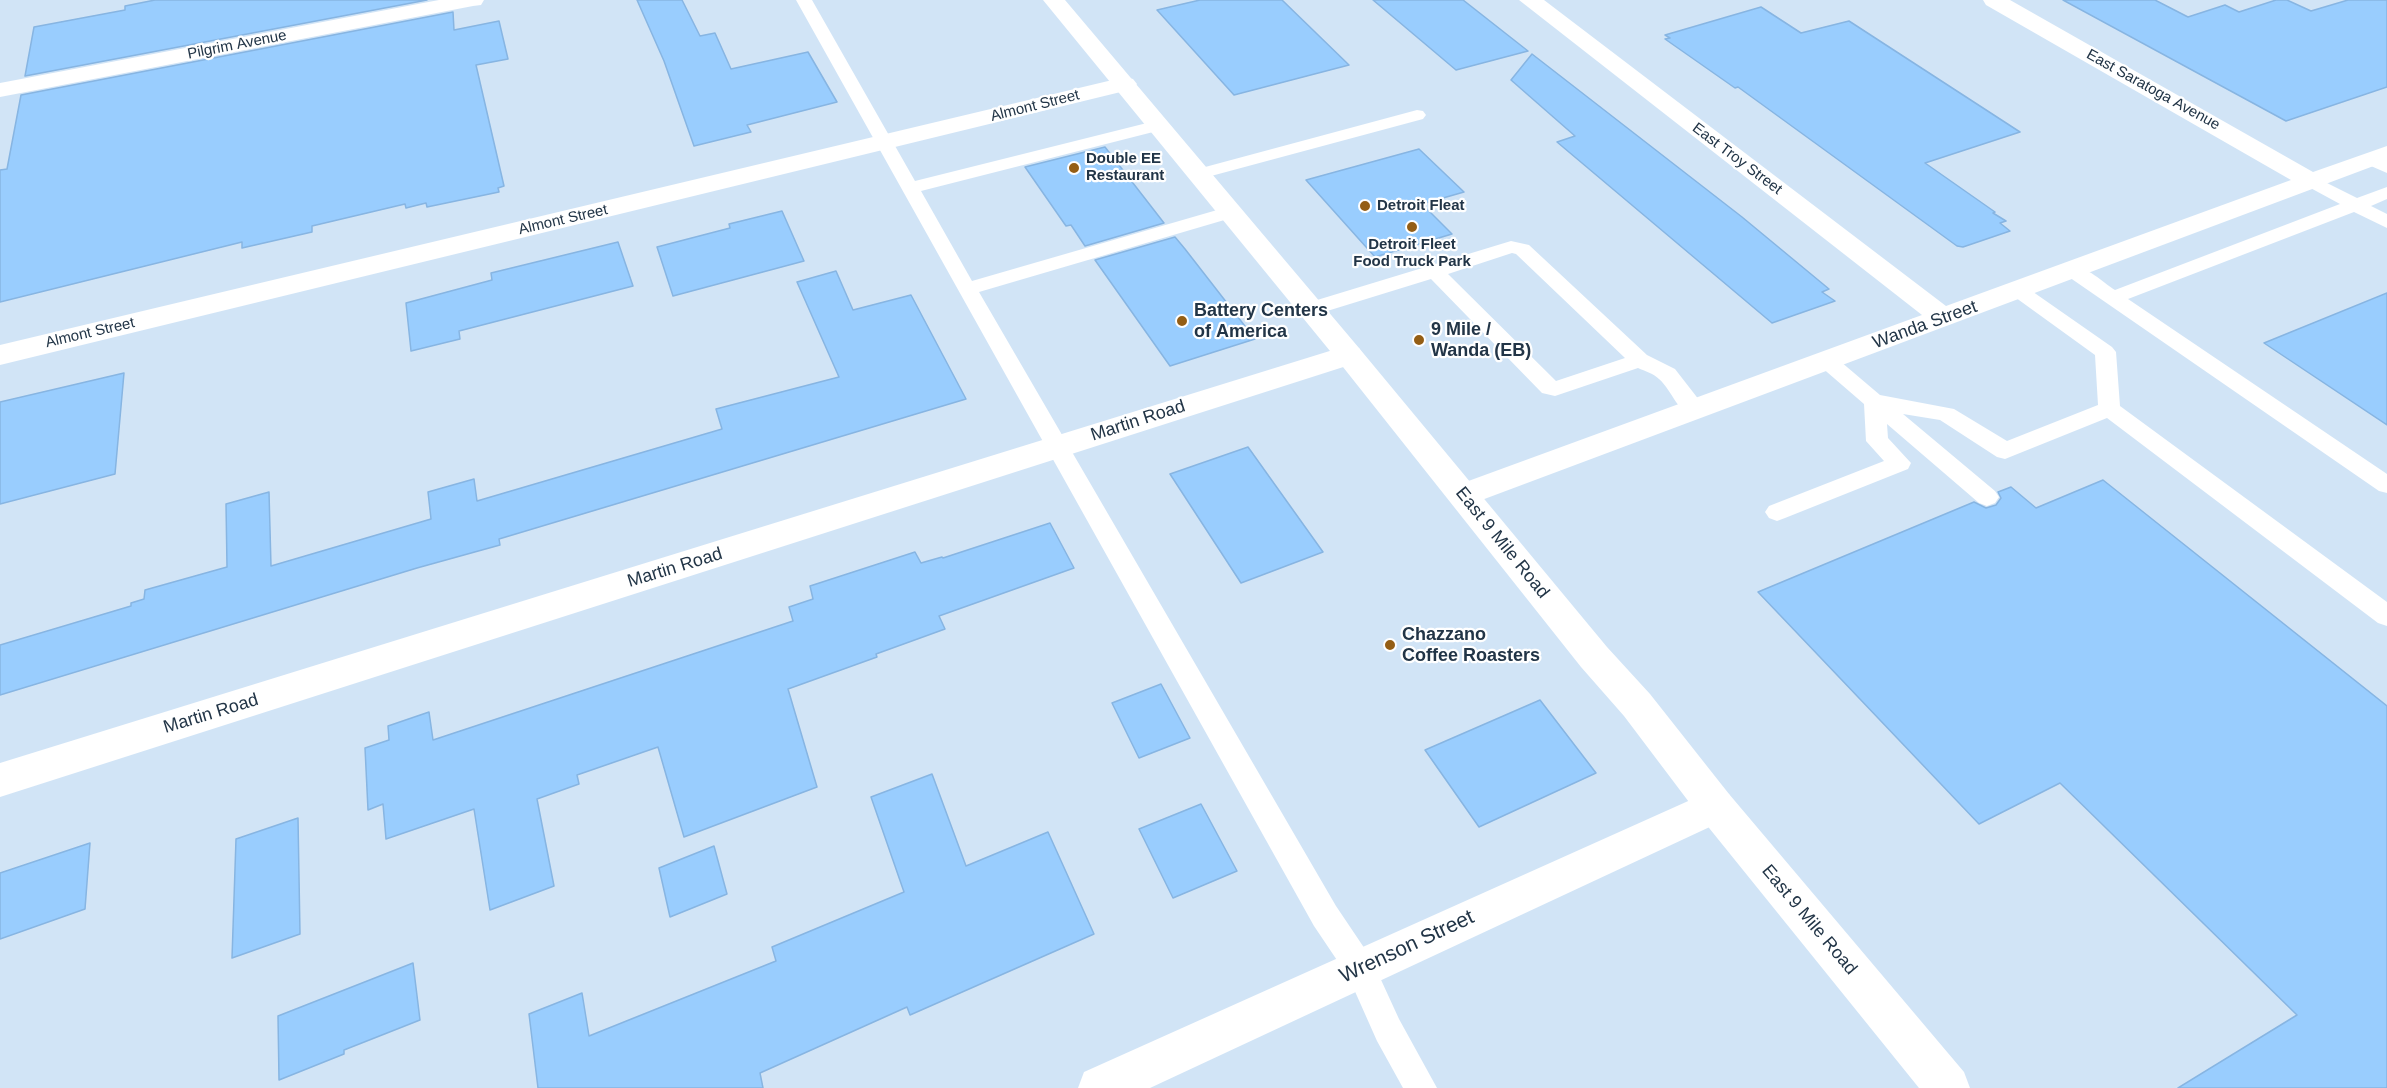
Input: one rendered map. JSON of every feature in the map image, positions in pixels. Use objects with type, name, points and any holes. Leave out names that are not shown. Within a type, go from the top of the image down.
[{"type":"street","name":"Pilgrim Avenue","points":[[0,90],[473,0]]},
{"type":"street","name":"East 9 Mile Road","points":[[1054,0],[1349,355],[1594,657],[1637,705],[1715,806],[1948,1088]]},
{"type":"street","name":"East Troy Street","points":[[1530,0],[1944,318]]},
{"type":"street","name":"East Saratoga Avenue","points":[[1994,0],[2311,181]]},
{"type":"street","name":"Almont Street","points":[[0,355],[1125,84]]},
{"type":"street","name":"Wanda Street","points":[[1463,495],[2311,181],[2381,160]]},
{"type":"street","name":"Martin Road","points":[[0,780],[1349,355]]},
{"type":"street","name":"Wrenson Street","points":[[1100,1088],[1715,806]]},
{"type":"lane","points":[[804,0],[1325,916],[1360,968],[1388,1030],[1421,1088]]},
{"type":"lane","points":[[1200,174],[1418,115]]},
{"type":"lane","points":[[911,188],[1159,124]]},
{"type":"lane","points":[[2311,181],[2387,222]]},
{"type":"lane","points":[[2115,297],[2387,193]]},
{"type":"lane","points":[[968,290],[1231,212]]},
{"type":"lane","points":[[1311,309],[1362,296],[1434,271],[1517,247],[1640,360],[1667,374],[1695,410]]},
{"type":"lane","points":[[1434,271],[1550,388],[1556,389],[1640,360]]},
{"type":"lane","points":[[2073,271],[2115,297],[2387,485]]},
{"type":"lane","points":[[2019,291],[2105,352],[2109,409],[2387,616]]},
{"type":"lane","points":[[1827,361],[1987,497]]},
{"type":"lane","points":[[1875,401],[1946,414],[2005,451],[2109,409]]},
{"type":"lane","points":[[1777,512],[1900,463],[1877,441],[1875,401]]},
{"type":"building","points":[[155,0],[427,0],[25,76],[34,27],[125,10],[125,6]]},
{"type":"building","points":[[637,0],[682,0],[700,36],[715,33],[731,69],[808,52],[837,102],[747,125],[751,132],[694,146],[664,61]]},
{"type":"building","points":[[1200,0],[1282,0],[1349,65],[1234,95],[1157,10]]},
{"type":"building","points":[[1373,0],[1463,0],[1528,51],[1456,70]]},
{"type":"building","points":[[2063,0],[2155,0],[2188,17],[2225,5],[2239,12],[2276,0],[2287,0],[2311,11],[2348,0],[2387,0],[2387,87],[2286,121]]},
{"type":"building","points":[[1761,7],[1801,33],[1849,21],[2020,132],[1925,163],[1995,212],[1993,213],[2006,221],[2000,223],[2010,231],[1963,247],[1957,246],[1738,87],[1735,88],[1665,39],[1670,38],[1665,35]]},
{"type":"building","points":[[453,12],[454,30],[499,21],[508,59],[476,65],[504,186],[498,188],[499,192],[427,207],[426,203],[406,208],[405,204],[312,226],[312,232],[242,248],[242,242],[0,302],[0,170],[7,169],[21,95]]},
{"type":"building","points":[[1532,54],[1742,217],[1829,289],[1822,292],[1835,301],[1772,323],[1557,142],[1575,136],[1511,80]]},
{"type":"building","points":[[1105,147],[1164,223],[1085,246],[1071,225],[1066,226],[1025,167]]},
{"type":"building","points":[[1419,149],[1464,192],[1422,204],[1452,234],[1375,257],[1306,180]]},
{"type":"building","points":[[782,211],[804,261],[673,296],[657,247],[730,228],[729,224]]},
{"type":"building","points":[[1175,237],[1255,339],[1170,366],[1095,260]]},
{"type":"building","points":[[618,242],[633,286],[459,331],[460,339],[411,351],[406,303],[492,280],[491,273]]},
{"type":"building","points":[[836,271],[853,310],[911,295],[966,399],[499,539],[500,545],[417,568],[0,695],[0,645],[131,606],[131,603],[144,599],[145,590],[227,567],[226,504],[269,492],[271,566],[431,519],[428,492],[474,479],[477,501],[722,429],[716,409],[839,377],[797,282]]},
{"type":"building","points":[[2387,293],[2387,425],[2264,343]]},
{"type":"building","points":[[124,373],[115,474],[0,504],[0,402]]},
{"type":"building","points":[[1248,447],[1323,552],[1241,583],[1170,474]]},
{"type":"building","points":[[2103,480],[2387,706],[2387,1088],[2178,1088],[2297,1015],[2060,783],[1979,824],[1758,592],[1974,502],[1986,508],[1996,505],[2001,498],[1998,492],[2011,487],[2036,508]]},
{"type":"building","points":[[1050,523],[1074,568],[939,616],[945,629],[876,654],[877,657],[788,689],[817,787],[684,837],[658,747],[577,775],[579,784],[537,799],[554,886],[490,910],[474,809],[386,839],[383,804],[368,810],[365,748],[389,740],[388,726],[429,712],[433,740],[793,621],[789,607],[813,599],[810,586],[915,552],[921,563],[943,558]]},
{"type":"building","points":[[1161,684],[1190,738],[1139,758],[1112,703]]},
{"type":"building","points":[[1540,700],[1596,773],[1479,827],[1425,750]]},
{"type":"building","points":[[932,774],[966,866],[1048,832],[1094,934],[910,1015],[907,1007],[760,1073],[763,1088],[538,1088],[529,1014],[582,993],[589,1036],[776,961],[772,947],[904,892],[871,797]]},
{"type":"building","points":[[1201,804],[1237,871],[1173,898],[1139,829]]},
{"type":"building","points":[[298,818],[300,934],[232,958],[236,839]]},
{"type":"building","points":[[90,843],[85,909],[0,939],[0,873]]},
{"type":"building","points":[[714,846],[727,894],[670,917],[659,868]]},
{"type":"building","points":[[413,963],[420,1020],[344,1050],[344,1054],[279,1080],[278,1016]]},
{"type":"place","name":"Double EE Restaurant","points":[[1074,168]]},
{"type":"place","name":"Detroit Fleat","points":[[1365,206]]},
{"type":"place","name":"Detroit Fleet Food Truck Park","points":[[1412,227]]},
{"type":"place","name":"Battery Centers of America","points":[[1182,321]]},
{"type":"place","name":"9 Mile / Wanda (EB)","points":[[1419,340]]},
{"type":"place","name":"Chazzano Coffee Roasters","points":[[1390,645]]}]
